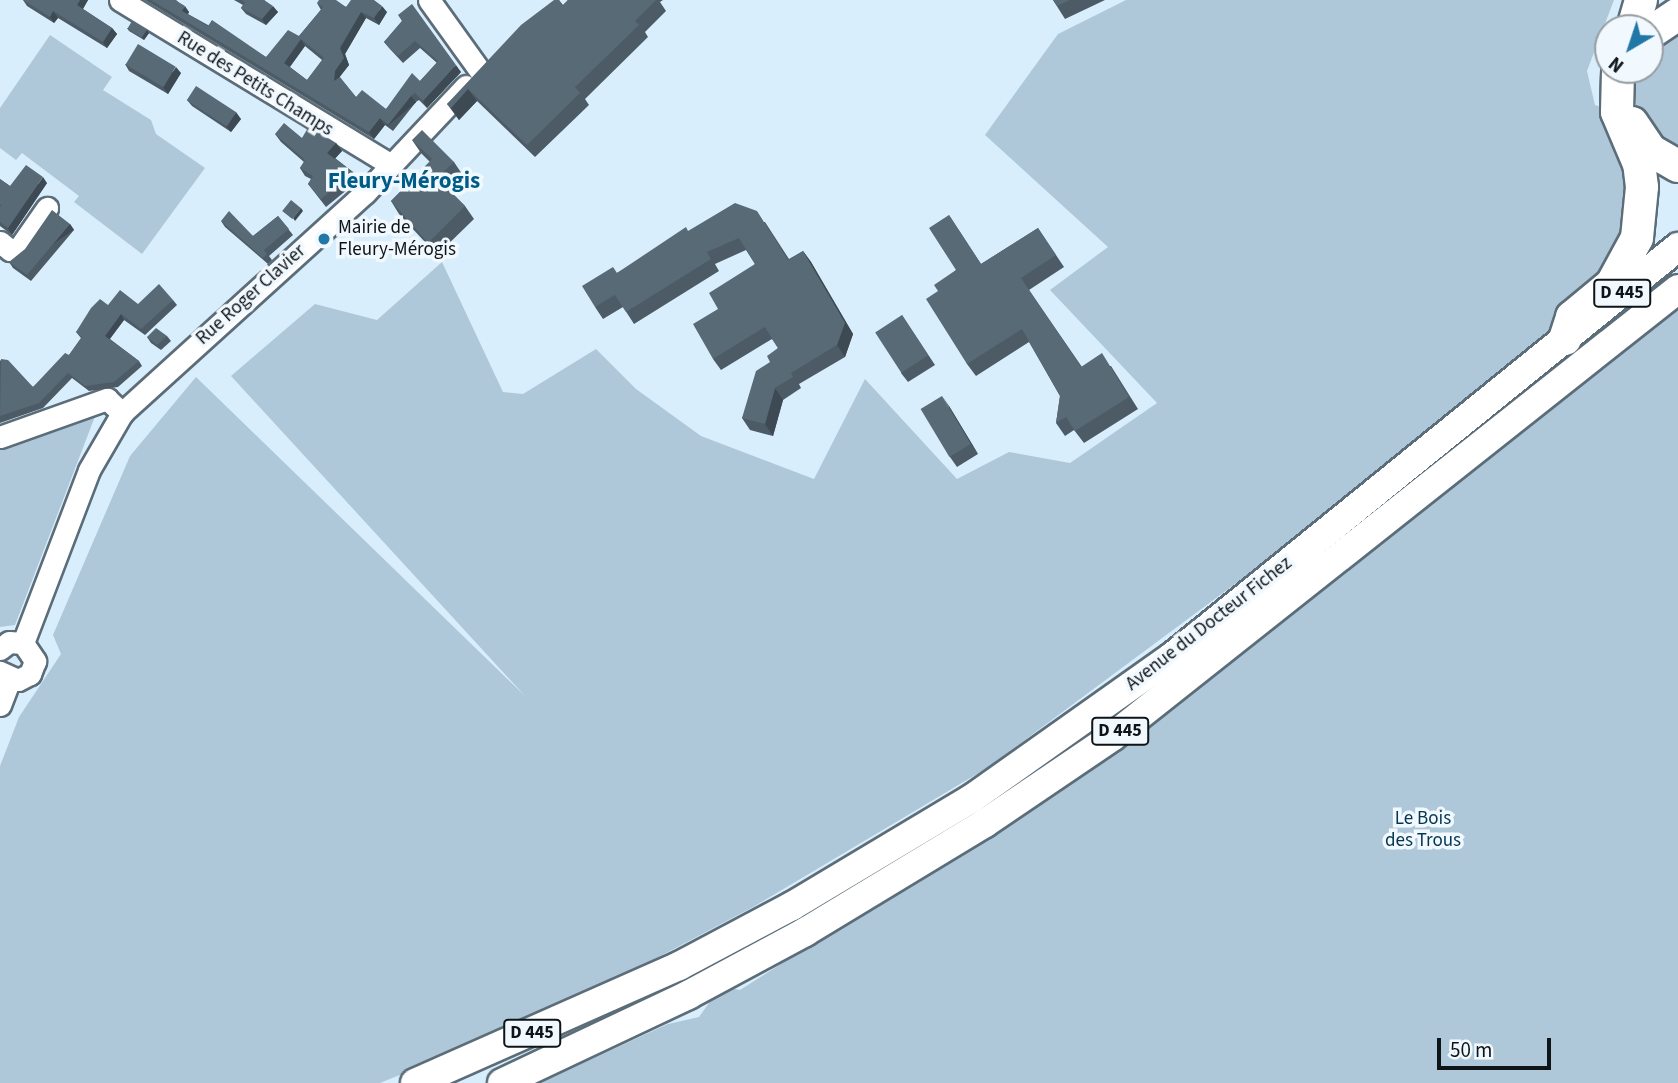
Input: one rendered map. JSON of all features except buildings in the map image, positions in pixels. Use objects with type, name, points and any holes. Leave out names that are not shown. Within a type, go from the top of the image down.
[{"type":"highway","points":[[1565,339],[1572,317],[1612,284],[1637,238],[1642,187],[1639,164],[1617,112],[1618,84]]},
{"type":"highway","points":[[1630,84],[1629,114],[1637,133],[1650,150],[1678,166]]},
{"type":"main road","name":"D 445","points":[[1565,339],[1678,247]]},
{"type":"main road","name":"D 445","points":[[502,1083],[770,951],[985,823],[1112,737],[1678,289]]},
{"type":"main road","name":"Avenue du Docteur Fichez","points":[[415,1083],[648,982],[792,906],[971,799],[1172,656],[1565,339]]},
{"type":"street","name":"Rue des Petits Champs","points":[[120,0],[391,165]]},
{"type":"street","points":[[429,0],[480,71]]},
{"type":"street","name":"Rue Roger Clavier","points":[[23,643],[89,470],[122,413],[391,165],[496,54]]},
{"type":"street","points":[[0,242],[10,250],[19,247],[47,208]]},
{"type":"street","points":[[0,437],[107,399],[122,413]]},
{"type":"street","points":[[0,649],[9,642],[23,643],[34,654],[34,668],[25,678],[5,676],[0,705]]},
{"type":"green space","points":[[1126,0],[1614,0],[1609,14],[1594,14],[1594,53],[1587,71],[1595,105],[1617,112],[1642,211],[1565,339],[987,768],[753,907],[555,1012],[380,1083],[0,1083],[0,766],[19,717],[61,654],[53,635],[130,456],[196,377],[525,696],[231,376],[315,304],[377,320],[442,262],[503,392],[523,394],[596,349],[636,389],[701,436],[814,479],[865,379],[957,479],[1009,452],[1070,463],[1157,403],[1050,290],[1108,247],[985,135],[1058,34]]},
{"type":"green space","points":[[1678,27],[1678,158],[1644,125],[1636,108],[1636,84],[1664,84],[1664,35]]},
{"type":"green space","points":[[50,35],[112,77],[103,90],[151,120],[156,134],[205,168],[142,254],[74,202],[79,196],[22,153],[16,160],[0,148],[0,108]]},
{"type":"green space","name":"Le Bois des Trous","points":[[1678,308],[1678,1083],[539,1083],[668,1024],[699,1017],[714,996],[731,988],[740,990],[989,832],[1291,614]]},
{"type":"green space","points":[[99,406],[15,625],[0,627],[0,445]]},
{"type":"place","name":"Mairie de Fleury-Mérogis","points":[[324,239]]},
{"type":"district","name":"Fleury-Mérogis","points":[[404,181]]}]
